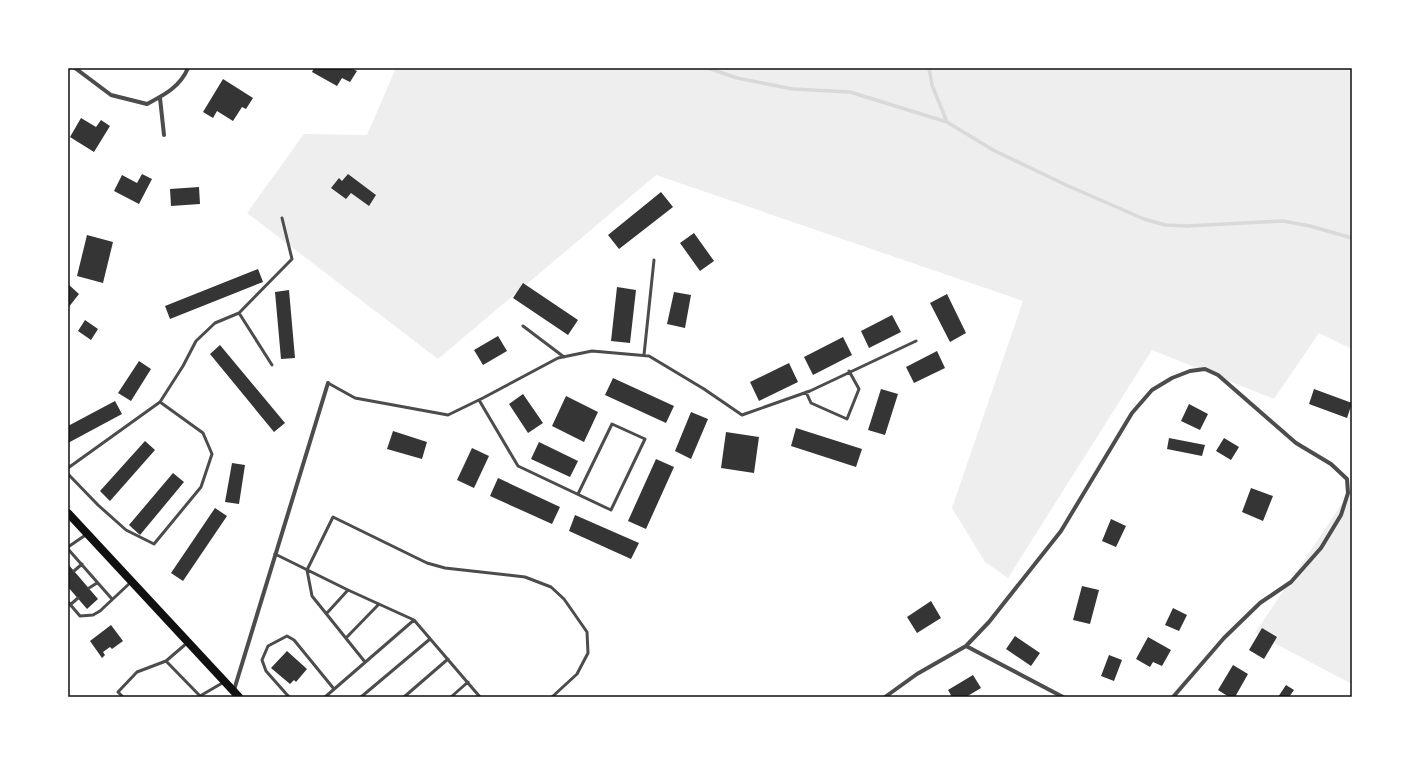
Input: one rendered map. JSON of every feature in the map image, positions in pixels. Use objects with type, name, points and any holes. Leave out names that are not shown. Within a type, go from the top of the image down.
[{"type":"main road","points":[[68,513],[239,697]]},
{"type":"street","points":[[75,68],[111,95],[147,104],[160,98],[173,89],[184,77],[188,68]]},
{"type":"street","points":[[160,98],[164,135]]},
{"type":"street","points":[[885,697],[917,674],[966,646],[989,622],[1061,531],[1132,413],[1152,390],[1172,378],[1190,371],[1205,368],[1218,375],[1296,443],[1331,464],[1347,479],[1348,493],[1340,515],[1321,548],[1291,582],[1260,603],[1224,638],[1173,697]]},
{"type":"street","points":[[234,690],[328,383]]},
{"type":"street","points":[[966,646],[1063,697]]},
{"type":"lane","points":[[68,468],[160,402],[183,366],[196,341],[215,323],[239,313],[292,259],[282,218]]},
{"type":"lane","points":[[644,355],[654,260]]},
{"type":"lane","points":[[239,313],[272,365]]},
{"type":"lane","points":[[523,326],[564,357]]},
{"type":"lane","points":[[328,383],[355,398],[448,415],[558,358],[592,351],[644,355],[649,356],[692,382],[742,415],[806,392],[916,341]]},
{"type":"lane","points":[[806,392],[811,404],[847,419],[859,389],[850,371]]},
{"type":"lane","points":[[479,400],[518,466],[611,510],[645,439],[612,424],[578,494]]},
{"type":"lane","points":[[68,474],[98,505],[126,530],[154,544],[201,487],[212,454],[203,433],[160,402]]},
{"type":"lane","points":[[365,662],[312,596],[307,570],[333,517],[427,563],[446,568],[525,578],[551,587],[564,599],[587,632],[588,653],[577,674],[552,697]]},
{"type":"lane","points":[[87,534],[68,548],[112,599]]},
{"type":"lane","points":[[275,554],[348,590],[414,620],[480,697]]},
{"type":"lane","points":[[74,571],[82,564]]},
{"type":"lane","points":[[78,598],[69,603],[80,616],[93,615],[100,611],[131,582]]},
{"type":"lane","points":[[90,588],[97,583]]},
{"type":"lane","points":[[327,614],[348,590]]},
{"type":"lane","points":[[346,638],[379,604]]},
{"type":"lane","points":[[325,697],[414,620]]},
{"type":"lane","points":[[289,697],[266,671],[262,660],[268,646],[287,636],[294,640],[334,689]]},
{"type":"lane","points":[[361,697],[430,639]]},
{"type":"lane","points":[[123,697],[118,692],[136,672],[166,661],[188,642]]},
{"type":"lane","points":[[404,697],[448,659]]},
{"type":"lane","points":[[166,661],[200,697],[226,682]]},
{"type":"lane","points":[[451,697],[468,682]]},
{"type":"shaded area","points":[[396,68],[1352,68],[1352,349],[1319,333],[1274,399],[1152,350],[1008,578],[985,562],[952,508],[1023,301],[656,175],[438,359],[247,213],[304,134],[367,135]]},
{"type":"shaded area","points":[[1352,489],[1352,684],[1255,633]]},
{"type":"building","points":[[314,68],[351,68],[357,71],[350,82],[342,78],[337,86],[312,72]]},
{"type":"building","points":[[223,79],[253,98],[246,109],[242,107],[233,121],[217,111],[213,118],[203,112]]},
{"type":"building","points":[[81,118],[96,127],[101,120],[110,126],[94,152],[70,137]]},
{"type":"building","points":[[142,174],[152,179],[139,204],[114,191],[122,175],[137,183]]},
{"type":"building","points":[[348,174],[376,195],[369,206],[351,193],[346,199],[331,188],[339,178],[342,181]]},
{"type":"building","points":[[199,187],[200,204],[171,206],[170,189]]},
{"type":"building","points":[[661,192],[673,207],[619,249],[608,235]]},
{"type":"building","points":[[694,233],[714,261],[700,271],[680,243]]},
{"type":"building","points":[[87,235],[113,242],[103,283],[77,276]]},
{"type":"building","points":[[258,269],[263,282],[170,319],[165,306]]},
{"type":"building","points":[[523,283],[578,320],[568,335],[513,298]]},
{"type":"building","points":[[68,284],[79,294],[68,308]]},
{"type":"building","points":[[617,287],[636,290],[630,343],[611,341]]},
{"type":"building","points":[[289,290],[295,358],[281,359],[275,292]]},
{"type":"building","points":[[674,292],[691,295],[685,328],[667,324]]},
{"type":"building","points":[[947,294],[966,333],[950,342],[930,303]]},
{"type":"building","points":[[892,315],[901,332],[869,348],[861,331]]},
{"type":"building","points":[[85,320],[98,329],[91,340],[78,331]]},
{"type":"building","points":[[498,336],[507,351],[483,365],[474,350]]},
{"type":"building","points":[[843,337],[852,355],[813,375],[804,357]]},
{"type":"building","points":[[220,345],[285,423],[274,432],[210,354]]},
{"type":"building","points":[[937,351],[945,368],[914,383],[906,367]]},
{"type":"building","points":[[139,361],[151,369],[131,401],[118,393]]},
{"type":"building","points":[[789,363],[798,382],[759,401],[750,382]]},
{"type":"building","points":[[613,378],[674,406],[666,423],[605,395]]},
{"type":"building","points":[[881,389],[898,394],[885,435],[868,430]]},
{"type":"building","points":[[1314,389],[1352,403],[1347,418],[1309,404]]},
{"type":"building","points":[[523,394],[543,423],[528,433],[509,404]]},
{"type":"building","points":[[566,396],[598,412],[584,442],[552,426]]},
{"type":"building","points":[[115,401],[122,414],[68,443],[68,426]]},
{"type":"building","points":[[1189,404],[1208,414],[1200,430],[1181,421]]},
{"type":"building","points":[[691,412],[708,419],[691,459],[675,451]]},
{"type":"building","points":[[796,428],[862,449],[856,467],[791,446]]},
{"type":"building","points":[[393,431],[427,442],[422,459],[387,449]]},
{"type":"building","points":[[726,432],[759,437],[754,473],[721,468]]},
{"type":"building","points":[[1169,438],[1205,445],[1202,456],[1167,449]]},
{"type":"building","points":[[1224,438],[1239,447],[1231,460],[1216,451]]},
{"type":"building","points":[[145,441],[155,450],[110,501],[100,491]]},
{"type":"building","points":[[539,442],[578,461],[570,477],[531,459]]},
{"type":"building","points":[[472,448],[489,456],[474,488],[457,480]]},
{"type":"building","points":[[656,459],[674,467],[646,529],[628,521]]},
{"type":"building","points":[[232,463],[245,465],[239,504],[225,502]]},
{"type":"building","points":[[173,473],[184,482],[140,535],[129,525]]},
{"type":"building","points":[[498,478],[560,507],[552,524],[490,496]]},
{"type":"building","points":[[1251,488],[1273,496],[1263,521],[1242,512]]},
{"type":"building","points":[[215,508],[227,516],[183,581],[171,573]]},
{"type":"building","points":[[575,515],[639,543],[631,559],[569,531]]},
{"type":"building","points":[[1111,519],[1126,526],[1116,547],[1102,541]]},
{"type":"building","points":[[68,564],[98,599],[87,609],[68,587]]},
{"type":"building","points":[[1082,586],[1099,590],[1090,624],[1073,620]]},
{"type":"building","points":[[931,601],[941,618],[917,633],[907,617]]},
{"type":"building","points":[[1173,608],[1187,615],[1179,631],[1165,625]]},
{"type":"building","points":[[111,625],[123,641],[112,649],[110,647],[103,652],[105,655],[102,658],[90,641]]},
{"type":"building","points":[[1262,628],[1277,637],[1264,659],[1249,650]]},
{"type":"building","points":[[1015,636],[1040,653],[1031,666],[1006,649]]},
{"type":"building","points":[[1148,637],[1171,650],[1162,666],[1153,662],[1150,667],[1136,659]]},
{"type":"building","points":[[287,651],[307,669],[296,682],[294,680],[290,684],[271,668]]},
{"type":"building","points":[[1109,655],[1122,660],[1114,681],[1101,676]]},
{"type":"building","points":[[1233,665],[1248,674],[1235,697],[1229,697],[1218,690]]},
{"type":"building","points":[[973,675],[981,688],[966,697],[952,697],[948,690]]},
{"type":"building","points":[[1286,685],[1294,690],[1289,697],[1278,697]]},
{"type":"waterway","points":[[708,68],[737,78],[793,89],[850,92],[947,122],[993,150],[1066,185],[1144,219],[1165,225],[1187,226],[1283,221],[1310,226],[1352,238]]},
{"type":"waterway","points":[[929,68],[932,85],[947,122]]}]
